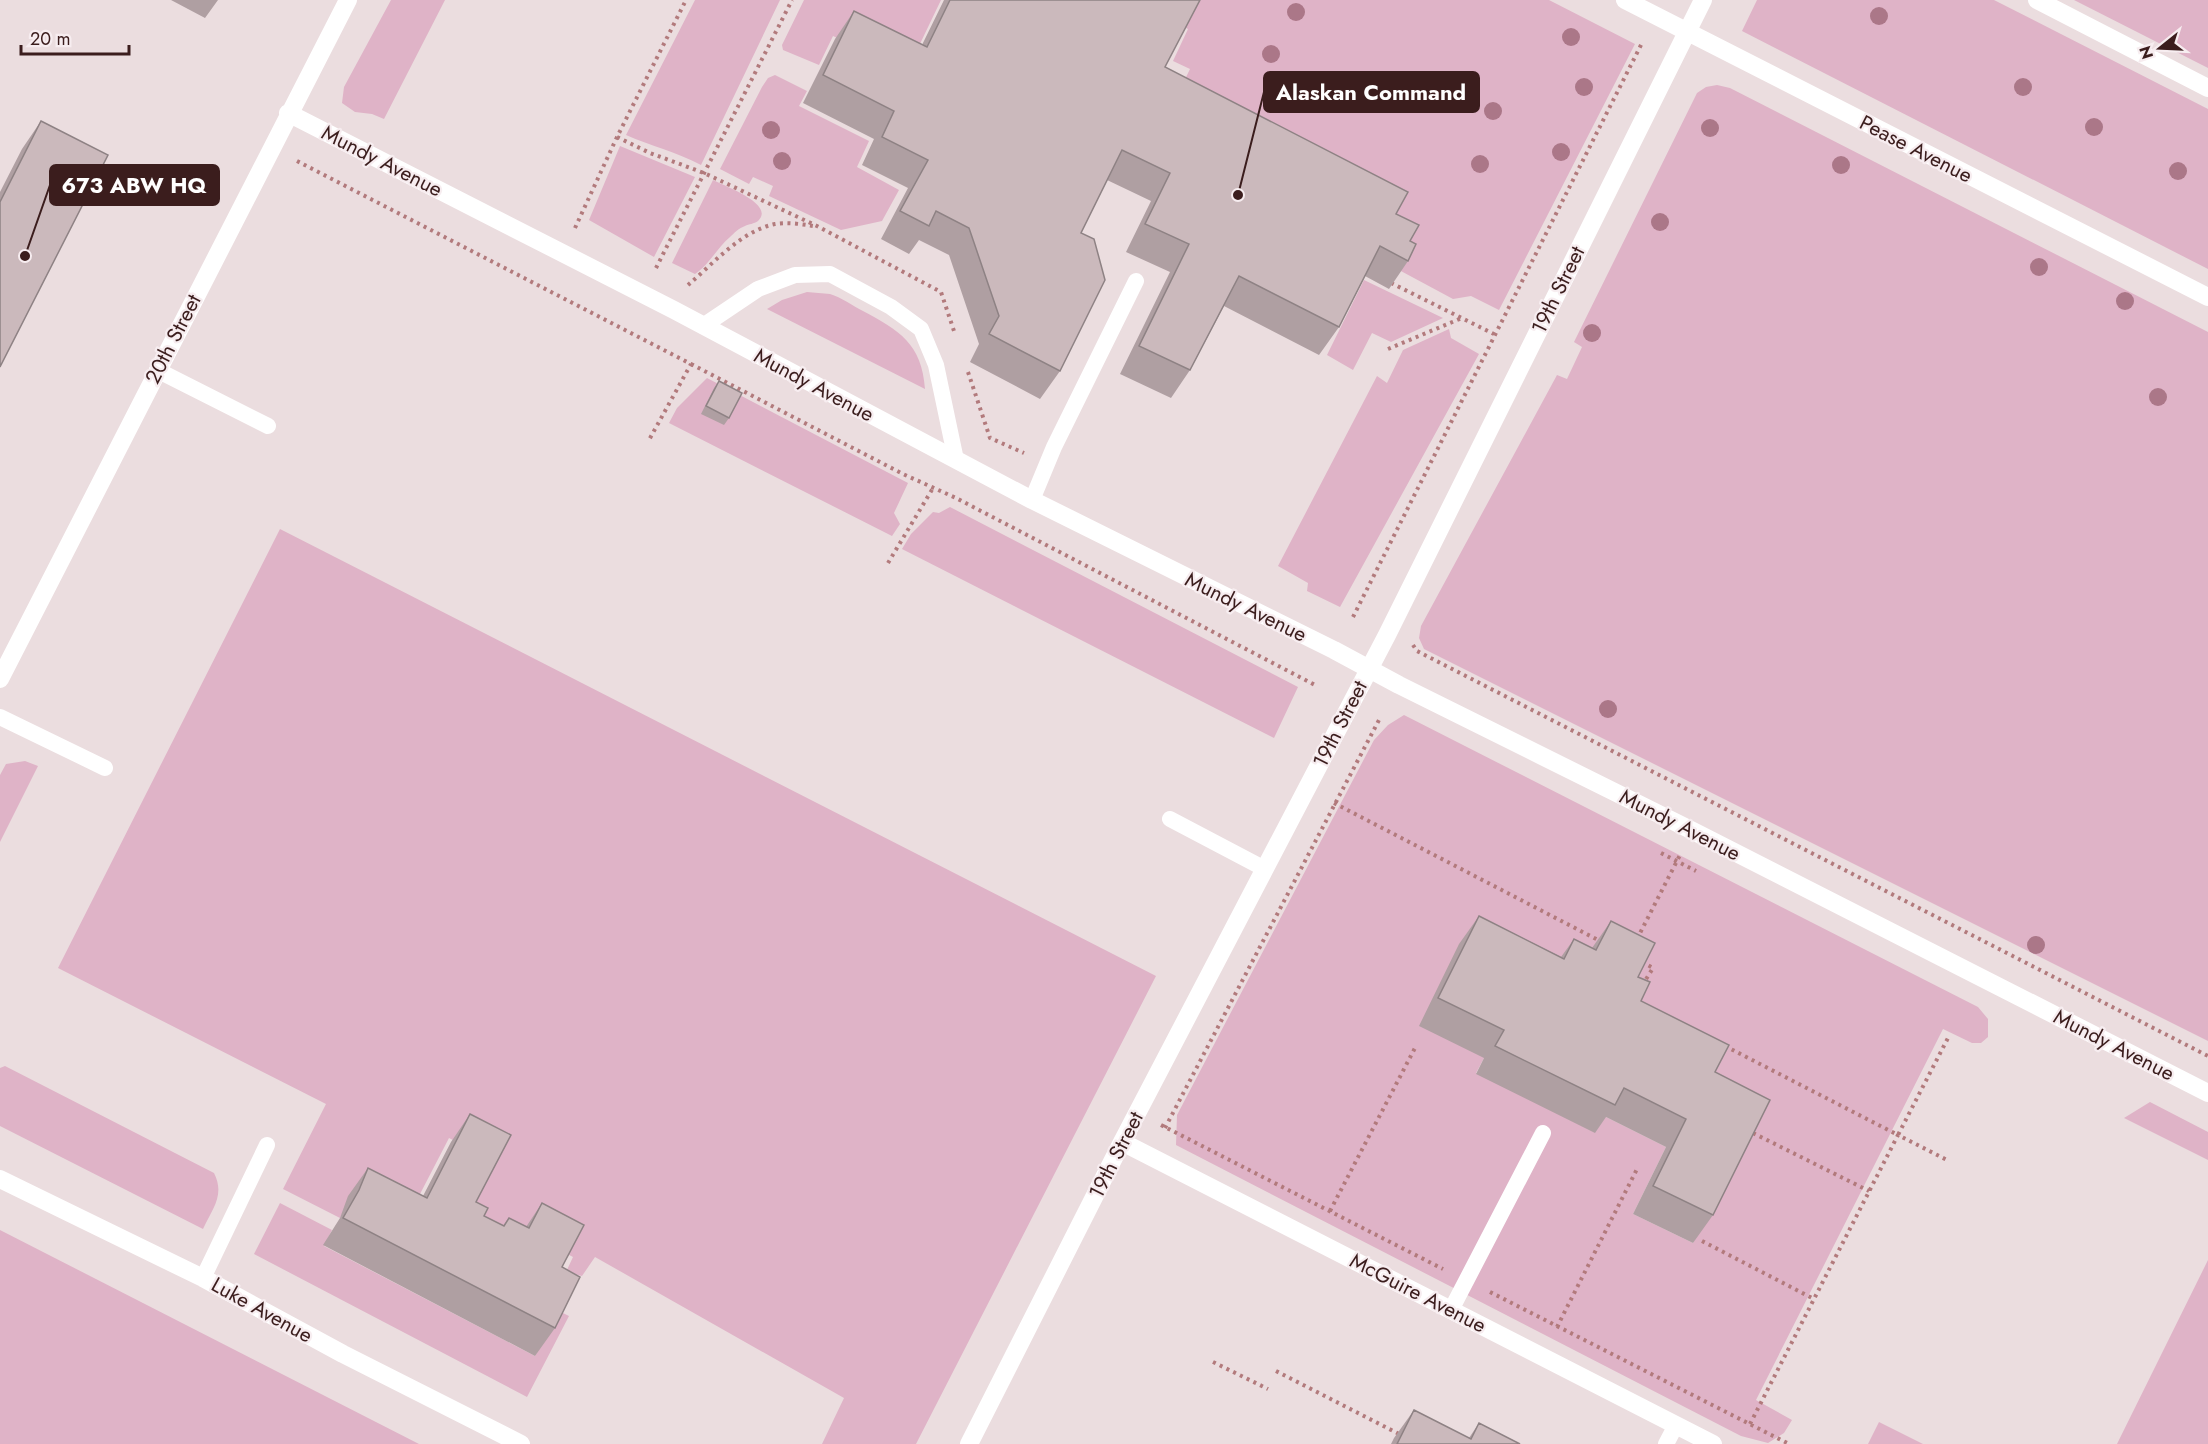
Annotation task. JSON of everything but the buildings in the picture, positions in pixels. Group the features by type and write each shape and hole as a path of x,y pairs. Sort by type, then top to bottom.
{"street":[{"name":"20th Street","path":"0,679 288,113 348,0"},
{"name":"Pease Avenue","path":"1624,0 2208,297"},
{"name":"19th Street","path":"969,1444 1122,1142 1369,670 1703,0"},
{"path":"2037,0 2208,88"},
{"name":"Mundy Avenue","path":"288,113 703,326 1032,500 1693,831 2208,1093"},
{"name":"McGuire Avenue","path":"1122,1142 1713,1444"},
{"name":"Luke Avenue","path":"0,1179 203,1278 343,1354 521,1444"}],"lane":[{"path":"703,326 758,290 795,275 830,274 891,307 921,329 936,365 956,460"},
{"path":"1032,500 1054,447 1136,281"},
{"path":"157,370 268,426"},
{"path":"0,717 105,768"},
{"path":"1170,819 1265,869"},
{"path":"1450,1310 1543,1133"},
{"path":"203,1278 267,1145"},
{"path":"1666,1444 1676,1425"}],"path":[{"path":"575,228 617,136 686,0"},
{"path":"656,268 792,0"},
{"path":"1353,617 1655,16"},
{"path":"271,148 956,498 1315,685"},
{"path":"688,286 733,245 751,233 775,224 793,223 816,226"},
{"path":"1391,283 1494,334"},
{"path":"1388,349 1463,318"},
{"path":"649,440 691,364"},
{"path":"888,563 933,488"},
{"path":"1417,651 2208,1056"},
{"path":"1165,1128 1379,720"},
{"path":"1335,803 1607,945"},
{"path":"1634,945 1693,831"},
{"path":"1661,853 1696,871"},
{"path":"1636,960 1653,968 1641,989"},
{"path":"1750,1424 1948,1036"},
{"path":"1718,1042 1948,1161"},
{"path":"1330,1211 1416,1046"},
{"path":"1754,1133 1869,1191"},
{"path":"1557,1327 1637,1169"},
{"path":"1702,1241 1814,1299"},
{"path":"1213,1362 1268,1389"},
{"path":"1276,1371 1408,1439"}],"shaded area":[{"path":"391,0 445,0 384,119 372,114 355,112 342,103 344,87"},
{"path":"695,0 780,0 701,165 626,135"},
{"path":"804,0 941,0 907,71 833,36 819,65 783,50 782,45"},
{"path":"1133,0 1549,0 1635,44 1499,310 1471,296 1453,299 1399,270 1173,104 1190,69 1173,61 1188,29"},
{"path":"1757,0 1994,0 2208,109 2208,269 1742,31"},
{"path":"2074,0 2208,0 2208,68"},
{"path":"775,75 807,91 799,106 869,141 857,167 899,190 882,221 841,230 769,196 773,186 753,177 749,184 720,169 762,87 768,78"},
{"path":"1717,85 1730,88 2208,332 2208,1041 1424,649 1419,638 1421,626 1557,375 1567,379 1582,347 1574,342 1697,93 1706,87"},
{"path":"620,146 695,177 654,257 589,220"},
{"path":"713,180 755,202 762,215 755,223 735,232 695,274 672,263"},
{"path":"1364,280 1443,318 1391,342 1372,333 1353,370 1327,355"},
{"path":"807,292 838,297 898,332 914,350 919,360 925,389 767,309 782,300"},
{"path":"1449,329 1451,338 1479,354 1340,607 1307,591 1308,583 1278,566 1377,376 1387,383 1403,350"},
{"path":"707,378 908,483 894,513 900,524 892,536 669,423 677,408"},
{"path":"950,507 1298,687 1274,738 902,549 911,534 933,512 939,513"},
{"path":"280,529 1156,976 916,1444 822,1444 844,1398 595,1257 582,1276 566,1272 573,1257 519,1229 462,1230 496,1162 449,1138 405,1223 352,1196 340,1218 283,1189 326,1104 58,968"},
{"path":"1404,715 1978,1007 1988,1019 1988,1037 1981,1043 1972,1043 1943,1029 1756,1400 1792,1420 1784,1433 1768,1443 1741,1436 1176,1145 1177,1115 1374,740 1388,725","holes":["1484,1058 1750,1128 1693,1243 1633,1214 1666,1147 1604,1116 1476,1073"]},
{"path":"25,761 38,766 0,842 0,775 6,764"},
{"path":"5,1066 214,1173 218,1195 203,1229 0,1126 0,1068"},
{"path":"2150,1102 2208,1132 2208,1160 2124,1118"},
{"path":"280,1203 332,1230 324,1246 535,1356 559,1311 569,1316 527,1397 254,1254"},
{"path":"0,1230 419,1444 0,1444"},
{"path":"2208,1260 2208,1444 2117,1444"},
{"path":"1879,1422 1923,1444 1868,1444"}],"place":[{"name":"Alaskan Command","path":"1238,195"},
{"name":"673 ABW HQ","path":"25,256"}]}
